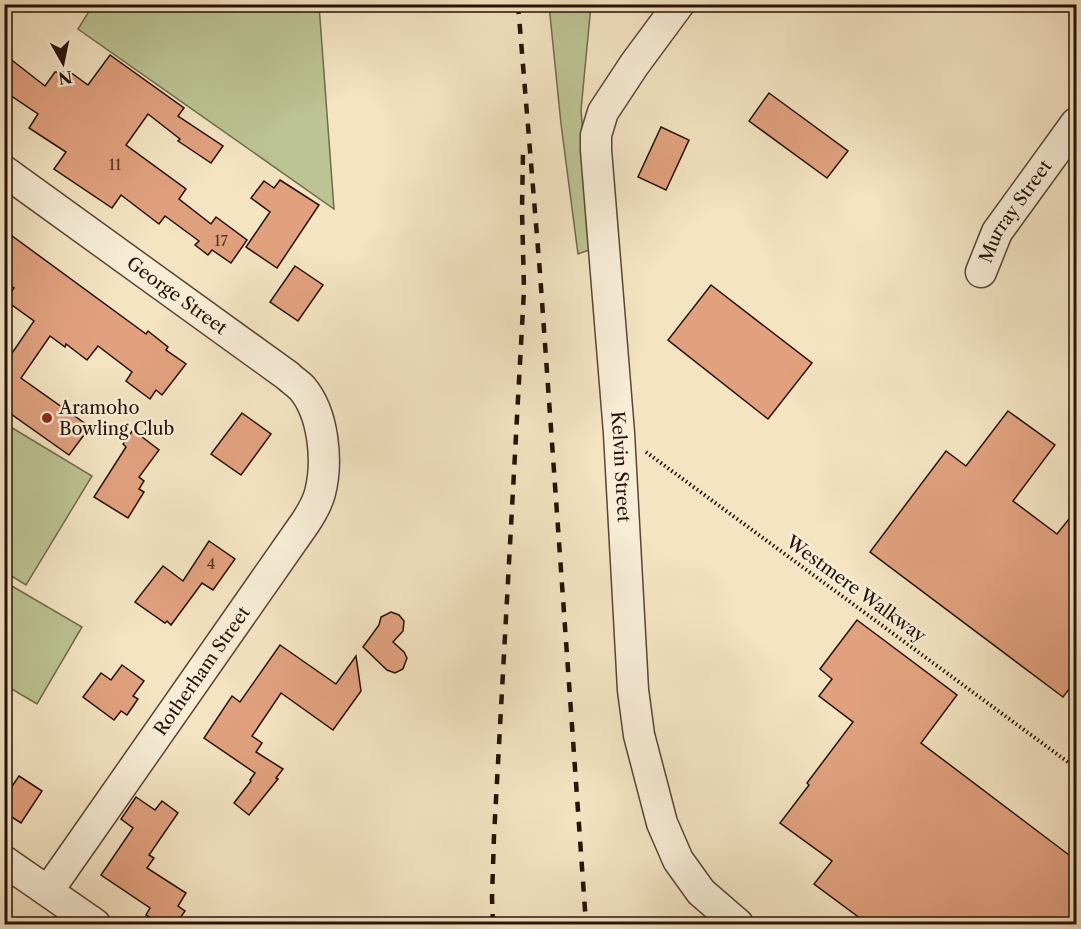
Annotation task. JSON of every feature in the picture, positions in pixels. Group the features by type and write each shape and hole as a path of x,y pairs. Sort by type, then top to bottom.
{"street":[{"name":"Kelvin Street","path":"679,4 609,100 596,135 619,433 633,690 639,735 662,823 678,860 701,892 738,924"},
{"name":"Murray Street","path":"981,272 997,232 1077,123"},
{"name":"George Street","path":"4,171 288,376 302,388 311,403 322,440"},
{"name":"Rotherham Street","path":"48,891 305,523 320,492 322,440"},
{"path":"4,861 95,924"}],"path":[{"name":"Westmere Walkway","path":"619,433 1077,768"}],"green space":[{"path":"93,5 319,5 334,209 78,29"},
{"path":"549,5 591,5 581,110 592,249 578,254 561,124"},
{"path":"4,423 92,476 26,585 5,572"},
{"path":"5,582 82,627 37,704 5,685"}],"building":[{"path":"4,54 45,86 55,72 70,72 88,85 110,55 184,108 178,116 223,146 211,163 178,141 180,139 148,114 126,145 186,189 179,199 211,224 216,217 247,240 231,263 212,250 208,255 195,245 199,241 165,216 159,224 121,195 112,208 54,169 66,152 29,128 38,114 4,91"},
{"path":"769,93 848,151 827,178 749,121"},
{"path":"661,127 689,140 666,190 638,177"},
{"path":"280,180 319,205 277,268 246,247 270,212 251,198 264,181 274,188"},
{"path":"4,230 146,334 148,331 168,347 166,350 186,364 162,395 156,390 150,399 126,381 132,372 98,346 87,360 66,344 65,347 50,336 21,378 90,427 69,455 4,409 4,365 34,321 5,300 14,288 4,282"},
{"path":"295,266 323,285 298,321 270,302"},
{"path":"711,285 812,363 768,419 668,340"},
{"path":"1008,411 1055,445 1013,501 1057,534 1077,509 1077,679 1063,697 870,552 946,451 966,466"},
{"path":"242,413 271,434 241,475 211,454"},
{"path":"133,430 159,450 139,477 144,481 139,489 144,492 128,518 94,497 126,447 123,444"},
{"path":"209,541 235,559 213,590 202,583 171,625 135,602 163,566 183,581"},
{"path":"391,612 399,615 404,621 403,631 393,642 407,658 403,669 395,673 387,670 363,647 379,625 381,617"},
{"path":"857,620 957,695 921,743 1077,861 1077,924 868,924 814,884 832,861 780,823 853,722 819,696 832,679 820,669"},
{"path":"280,645 336,684 356,656 361,691 333,730 281,693 252,736 262,743 256,752 283,769 276,778 278,779 249,815 234,803 255,773 204,738 232,696 240,702"},
{"path":"122,665 144,681 133,696 138,699 127,715 121,711 114,720 83,697 101,673 111,680"},
{"path":"19,776 42,791 21,823 4,812 4,798"},
{"path":"136,797 155,810 162,801 178,813 149,855 154,858 147,868 186,893 178,906 185,911 176,924 160,924 146,915 150,908 101,875 133,828 121,819"}],"railway":[{"path":"518,4 540,273 586,924"},
{"path":"493,924 494,836 524,290 523,152"}],"place":[{"name":"Aramoho Bowling Club","path":"47,418"}]}
